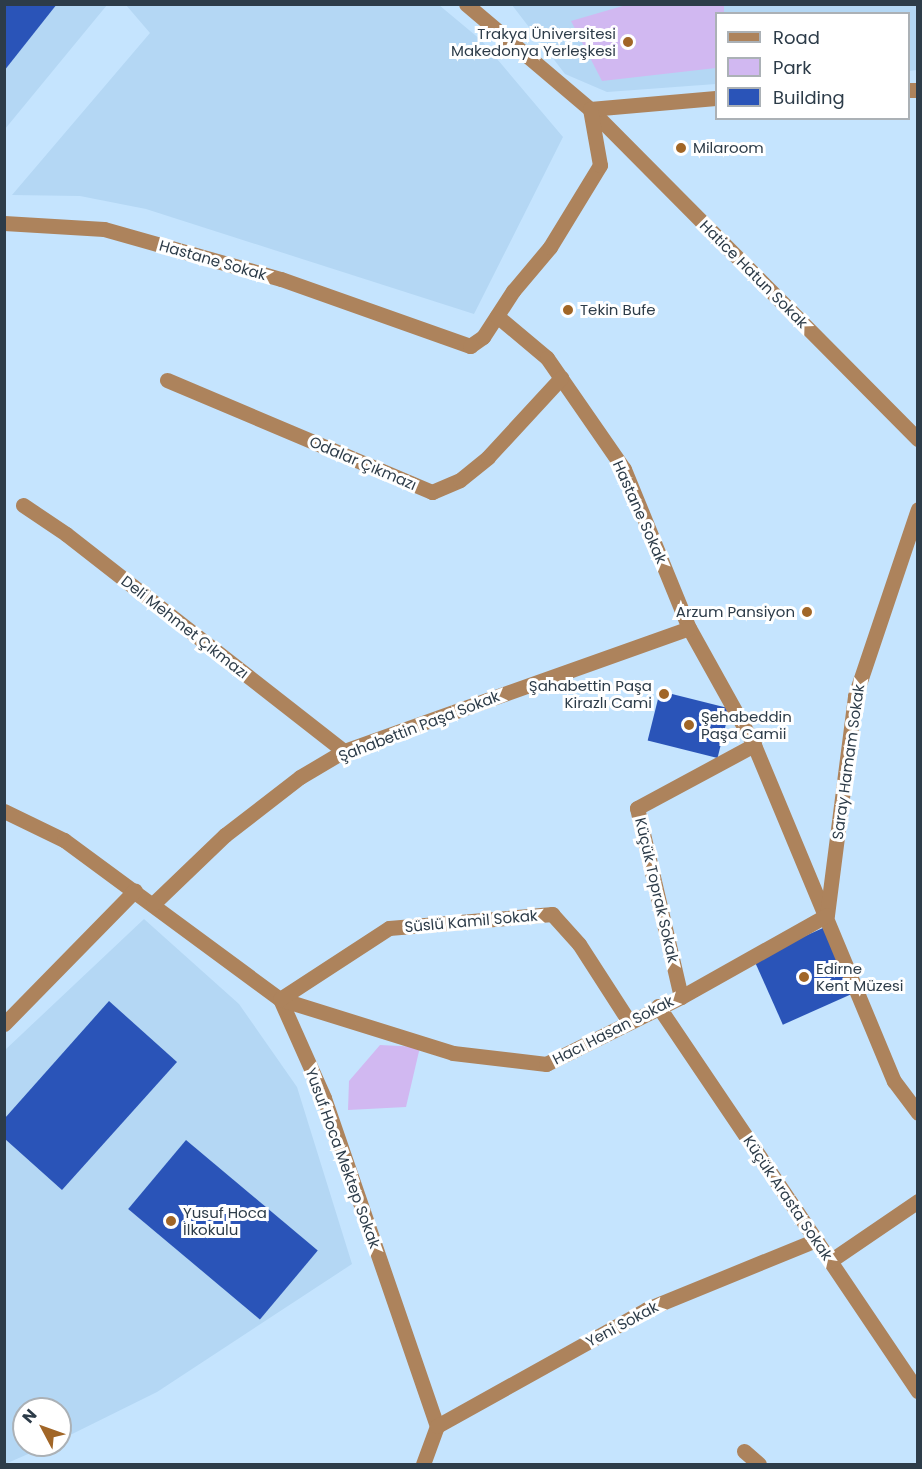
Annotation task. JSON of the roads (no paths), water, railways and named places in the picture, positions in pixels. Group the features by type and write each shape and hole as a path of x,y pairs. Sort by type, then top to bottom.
{"street":[{"name":"Hatice Hatun Sokak","path":"466,4 590,109 918,439"},
{"path":"497,316 550,247 600,165 590,109 715,98"},
{"name":"Hastane Sokak","path":"4,223 104,229 281,279 470,345 483,337 497,316 547,358 624,469 689,628 754,745 827,915 894,1081 918,1113"},
{"name":"Odalar Çıkmazı","path":"167,380 432,492 460,480 488,457 561,378"},
{"name":"Deli Mehmet Çıkmazı","path":"23,505 66,534 344,752"},
{"name":"Saray Hamam Sokak","path":"827,915 855,696 918,509"},
{"name":"Şahabettin Paşa Sokak","path":"153,904 225,835 300,777 344,752 689,628"},
{"name":"Küçük Toprak Sokak","path":"681,997 638,808 754,745"},
{"name":"Yusuf Hoca Mektep Sokak","path":"4,810 64,840 280,999 324,1098 437,1426"},
{"path":"4,1024 135,891"},
{"name":"Süslü Kamil Sokak","path":"280,999 389,928 552,914 579,944 628,1020"},
{"name":"Hacı Hasan Sokak","path":"280,999 453,1053 546,1064 628,1020 681,997 827,915"},
{"name":"Küçük Arasta Sokak","path":"658,1006 918,1390"},
{"path":"830,1261 918,1201"},
{"name":"Yeni Sokak","path":"437,1426 647,1309 816,1240"},
{"path":"423,1464 437,1426"},
{"path":"744,1451 759,1464"}],"place":[{"name":"Trakya Üniversitesi Makedonya Yerleşkesi","path":"628,42"},
{"name":"Milaroom","path":"681,148"},
{"name":"Tekin Bufe","path":"568,310"},
{"name":"Arzum Pansiyon","path":"807,612"},
{"name":"Şahabettin Paşa Kirazlı Cami","path":"664,694"},
{"name":"Şehabeddin Paşa Camii","path":"689,725"},
{"name":"Edirne Kent Müzesi","path":"804,977"},
{"name":"Yusuf Hoca İlkokulu","path":"171,1221"}]}
